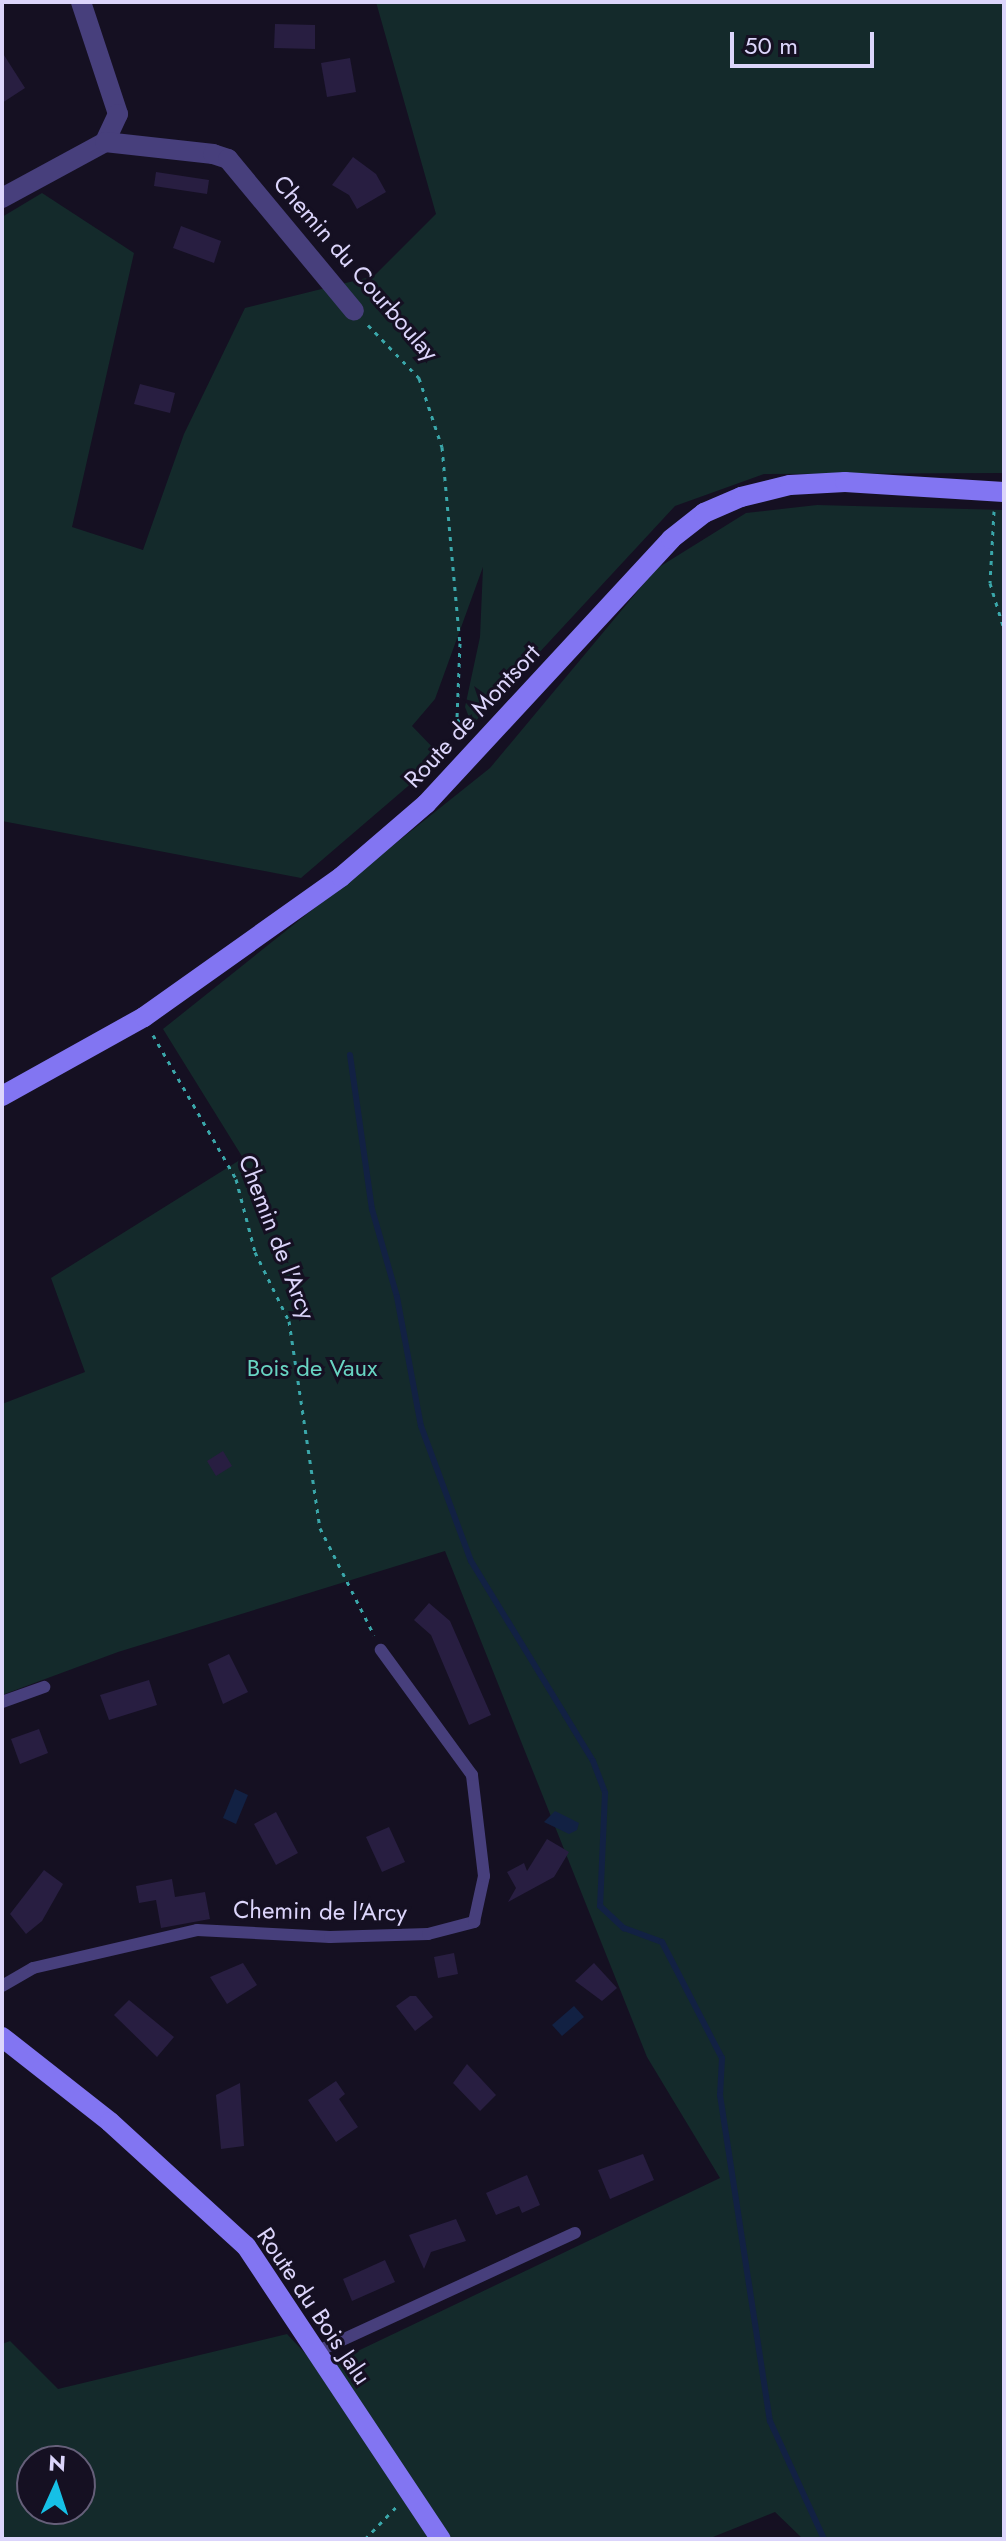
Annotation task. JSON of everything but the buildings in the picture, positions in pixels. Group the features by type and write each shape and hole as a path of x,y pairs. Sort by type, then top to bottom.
{"street":[{"path":"2,198 105,142 118,114 81,2"},
{"name":"Chemin du Courboulay","path":"105,142 228,159 354,311"},
{"name":"Route de Montsort","path":"2,1096 144,1017 341,877 426,804 671,539 704,513 741,497 790,485 845,482 999,492"},
{"name":"Route du Bois Jalu","path":"2,2037 110,2122 222,2222 269,2277 441,2539"}],"lane":[{"name":"Chemin de l'Arcy","path":"2,1986 33,1968 197,1930 358,1937 428,1934 474,1922 484,1876 472,1775 381,1650"},
{"path":"2,1702 44,1687"},
{"path":"316,2352 575,2233"}],"path":[{"name":"Chemin du Courboulay","path":"354,311 419,378 442,447 460,643 457,719 479,746"},
{"path":"999,492 990,583 1004,629"},
{"name":"Chemin de l'Arcy","path":"144,1017 236,1179 255,1252 289,1321 320,1528 381,1650"},
{"path":"365,2539 410,2493"}],"green space":[{"path":"376,2 1004,2 1004,473 764,474 675,506 472,725 465,707 480,637 483,567 435,699 412,726 442,757 301,878 2,821 2,217 42,193 134,253 72,527 143,550 184,434 245,308 374,276 436,214"},
{"name":"Bois de Vaux","path":"817,505 1004,510 1004,2539 803,2539 775,2512 708,2539 2,2539 2,2344 10,2341 58,2389 287,2334 320,2369 720,2178 647,2057 445,1551 118,1652 2,1695 2,1404 85,1372 51,1278 243,1158 163,1029 490,768 656,569 746,513"}],"water":[{"path":"235,1789 248,1795 236,1824 223,1818"},
{"path":"555,1811 579,1823 577,1830 569,1834 544,1822"},
{"path":"574,2006 584,2017 562,2036 552,2025"}],"waterway":[{"path":"350,1055 372,1209 397,1297 421,1426 471,1561 593,1761 605,1793 600,1906 624,1928 662,1942 722,2058 720,2095 770,2421 824,2539"}]}
